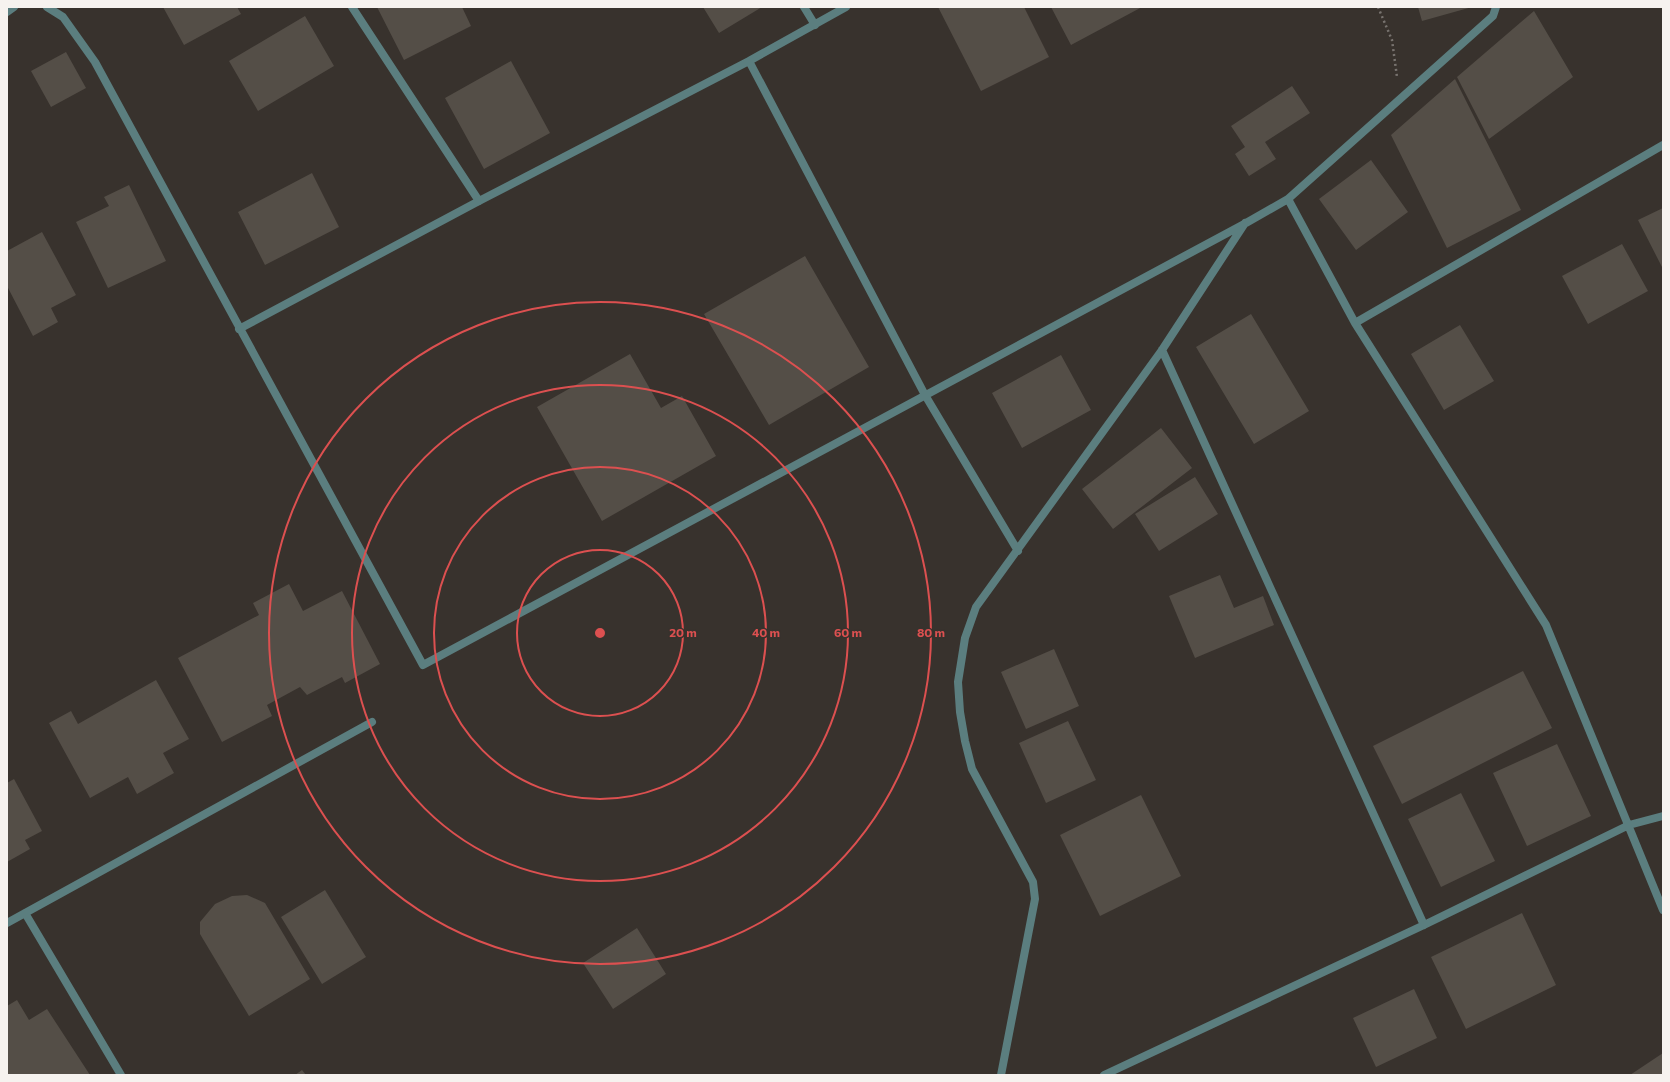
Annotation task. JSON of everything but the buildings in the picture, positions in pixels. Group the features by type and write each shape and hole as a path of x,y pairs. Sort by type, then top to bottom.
{"street":[{"path":"7,12 14,7"},
{"path":"47,7 63,18 95,62 423,665 1246,223 1288,199 1493,16 1496,7"},
{"path":"352,7 479,201"},
{"path":"804,7 815,25"},
{"path":"239,329 479,201 749,61 846,7"},
{"path":"749,61 924,395 1018,551"},
{"path":"1355,323 1663,145"},
{"path":"1288,199 1355,323 1546,625 1663,910"},
{"path":"1001,1075 1035,899 1033,882 972,769 960,712 958,682 965,638 976,607 1162,350 1246,223"},
{"path":"1162,350 1424,925"},
{"path":"7,923 372,722"},
{"path":"1104,1075 1424,925 1629,825 1663,816"},
{"path":"25,913 122,1075"}],"path":[{"path":"1378,7 1392,40 1400,99"}]}
